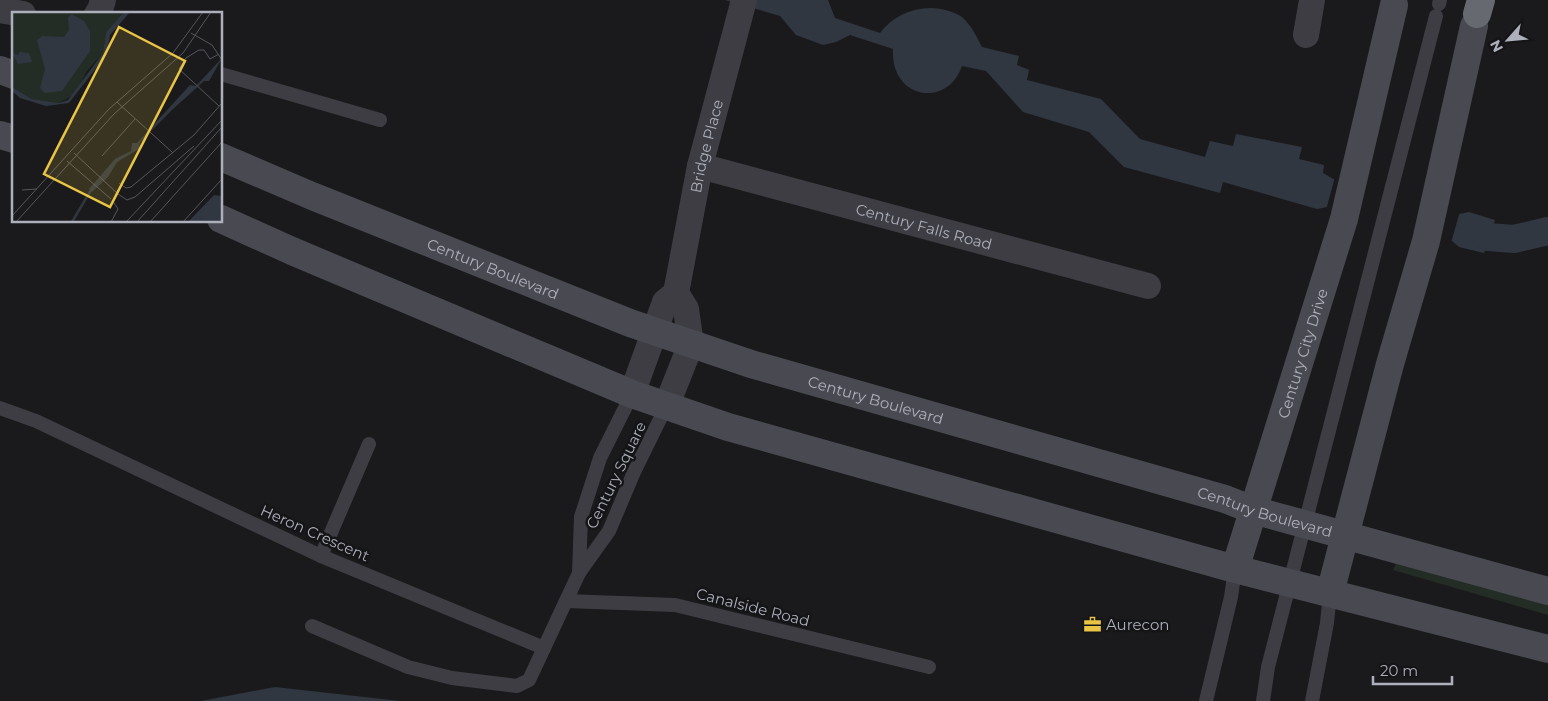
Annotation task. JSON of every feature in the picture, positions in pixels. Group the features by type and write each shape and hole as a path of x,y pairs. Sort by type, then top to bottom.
{"main road":[{"name":"Century City Drive","path":"1235,569 1344,219 1394,5"},
{"path":"1330,593 1390,364 1426,241 1478,13"},
{"path":"0,70 12,74"},
{"name":"Century Boulevard","path":"222,157 312,196 630,324 751,364 1225,500 1253,510 1548,591"},
{"path":"222,219 301,255 632,394 728,427 1235,569 1548,649"}],"street":[{"path":"98,12 103,0"},
{"path":"1306,35 1312,0"},
{"name":"Bridge Place","path":"632,394 656,332 665,302 676,293 700,166 740,12"},
{"name":"Century Falls Road","path":"700,166 1148,286"},
{"path":"666,406 691,344 686,309 676,293"}],"lane":[{"path":"1263,701 1268,667 1439,7"},
{"path":"222,74 380,120"},
{"name":"Century Square","path":"579,573 581,517 600,458 632,394"},
{"name":"Century Square","path":"579,573 609,531 634,472 666,406"},
{"name":"Heron Crescent","path":"0,408 36,421 322,556 544,648"},
{"path":"322,556 369,444"},
{"name":"Century City Drive","path":"1206,701 1231,597 1235,569"},
{"path":"312,626 418,669 452,678 517,686 529,680 579,573"},
{"path":"1312,701 1328,623 1330,593"},
{"name":"Canalside Road","path":"566,601 675,605 928,667"}],"shaded area":[{"path":"725,0 828,0 835,18 880,33 888,24 907,12 929,8 951,12 965,20 974,31 982,47 1019,56 1017,65 1029,70 1027,80 1101,99 1140,139 1205,157 1210,141 1233,146 1236,134 1302,147 1299,159 1324,165 1323,173 1335,180 1459,214 1469,212 1495,220 1484,253 1459,247 1452,241 1327,207 1317,209 1223,182 1220,193 1124,167 1089,132 1023,112 986,71 962,66 955,80 944,89 933,93 921,92 910,88 900,79 894,66 893,49 850,35 836,42 823,45 796,35 780,16"},
{"path":"1397,561 1548,602 1548,615 1393,570"},
{"path":"275,687 400,701 201,701"}],"pier":[{"path":"1335,177 1460,211 1451,243 1326,210"}],"waterway":[{"path":"1488,237 1514,239 1548,231"}],"place":[{"name":"Aurecon","path":"1092,624"}]}
